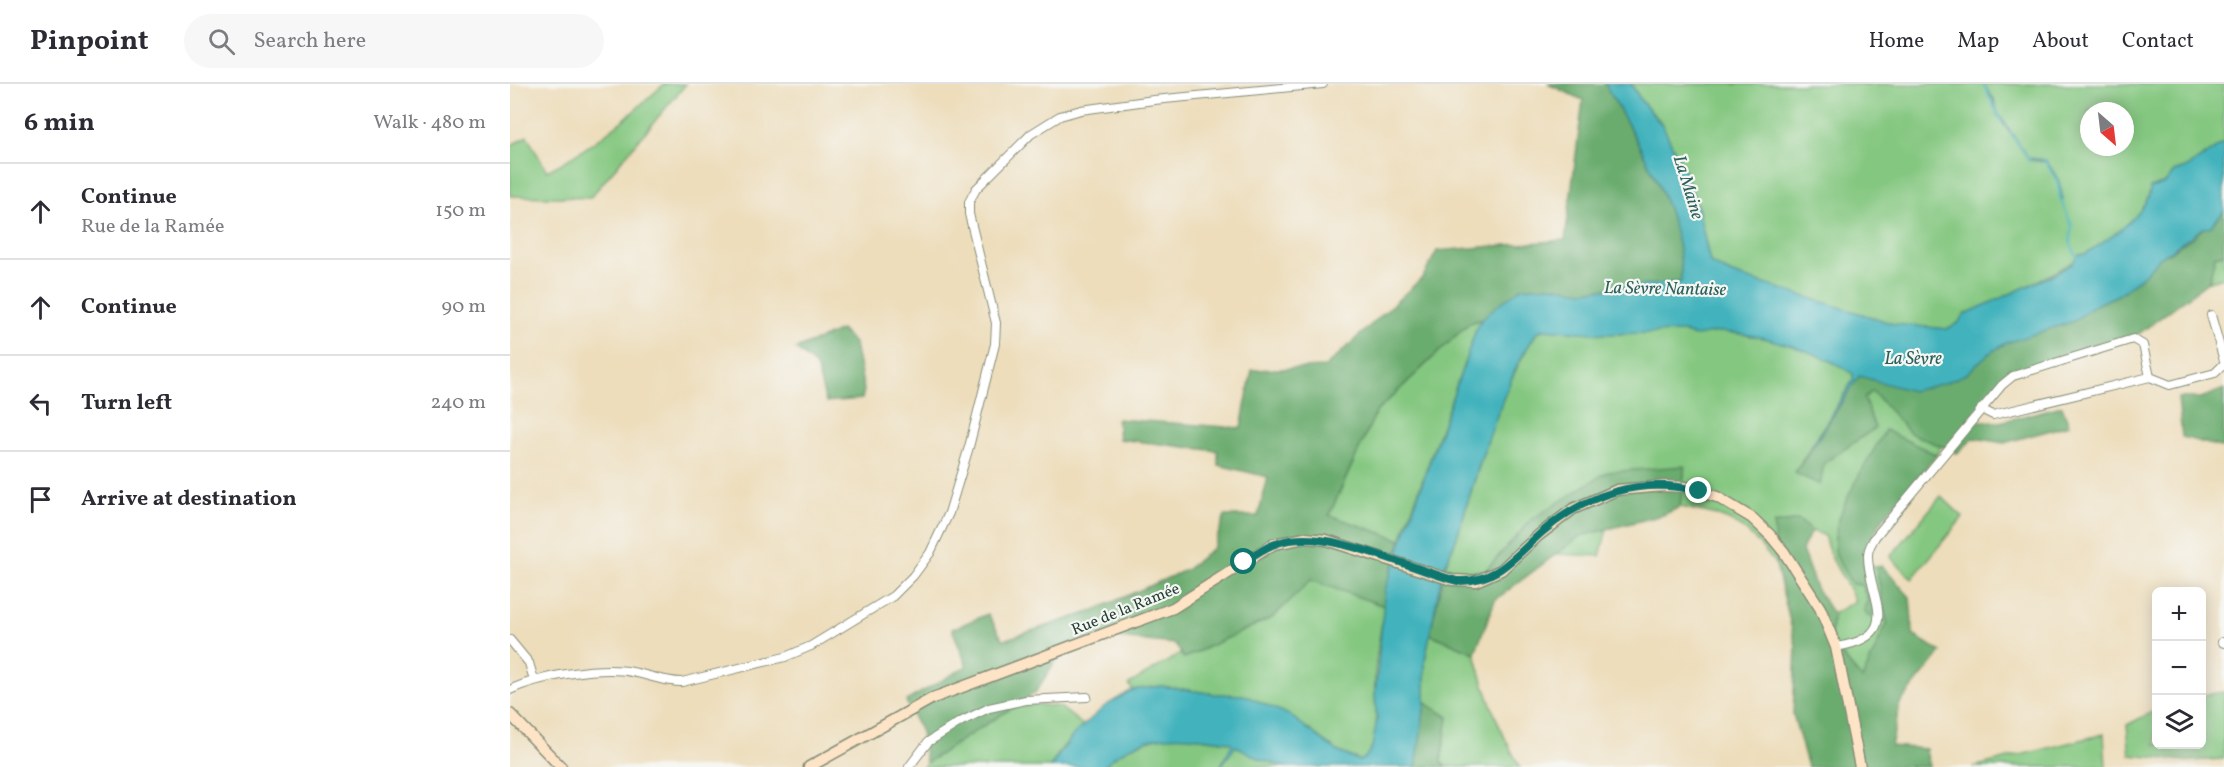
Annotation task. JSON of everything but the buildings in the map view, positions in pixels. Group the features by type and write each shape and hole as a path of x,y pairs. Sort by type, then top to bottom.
{"main road":[{"name":"Rue de la Ramée","path":"809,767 905,712 966,685 1173,608 1274,544 1294,539 1319,539 1452,580 1476,581 1495,574 1558,519 1602,495 1645,485 1684,487 1726,502 1752,518 1784,552 1820,608 1836,646"},
{"path":"1836,646 1860,767"},
{"path":"510,714 561,767"}],"street":[{"path":"510,690 534,680 602,670 631,672 666,682 682,682 785,657 811,646 893,596 913,576 930,553 949,513 969,447 995,344 996,323 979,260 969,202 975,189 1031,134 1060,116 1081,110 1154,100 1323,84"},
{"path":"1981,409 1993,415 2150,377 2170,385 2215,373 2224,362 2211,315"},
{"path":"1836,646 1865,638 1878,621 1878,602 1868,557 1875,537 2001,384 2013,376 2133,339 2143,345 2150,377"},
{"path":"510,640 529,663 534,680"},
{"path":"909,767 928,742 960,722 989,708 1026,699 1087,697"}],"green space":[{"path":"664,84 686,84 590,198 510,196 510,146 527,136 547,171 563,163 608,132"},
{"path":"1548,84 1605,84 1644,154 1667,206 1680,257 1681,282 1583,291 1550,286 1521,288 1483,319 1469,323 1376,412 1329,515 1401,540 1385,590 1384,606 1311,580 1273,617 1184,658 1175,644 1109,637 1058,657 1035,693 926,763 921,732 906,701 967,666 952,629 988,614 1003,640 1090,612 1186,570 1213,548 1225,516 1258,516 1268,477 1218,465 1218,451 1119,439 1117,419 1241,428 1252,370 1325,367 1423,277 1437,251 1565,240 1583,100"},
{"path":"1631,84 2224,84 2224,143 2186,168 2174,172 2165,183 2150,188 2143,207 2126,226 2101,245 2041,279 1965,314 1959,323 1947,329 1894,324 1732,274 1710,263 1698,208 1686,175 1659,120 1642,102"},
{"path":"2224,211 2224,254 2215,256 2209,281 2137,335 2009,374 1967,421 2000,422 2062,406 2069,425 2004,443 1974,438 1957,453 1910,433 1872,391 1864,398 1875,428 1824,463 1820,485 1795,473 1859,376 1966,374 2006,342 2074,321 2097,304 2118,295 2144,275 2157,260 2193,237"},
{"path":"2224,254 2224,277 2209,281 2215,255"},
{"path":"1483,319 1478,325 1401,540 1329,516 1376,412 1469,323"},
{"path":"1551,328 1605,334 1683,332 1698,335 1724,332 1740,334 1808,351 1839,365 1853,374 1853,380 1795,472 1819,484 1824,463 1875,428 1864,398 1873,390 1910,433 1941,446 1937,455 1885,431 1835,538 1836,556 1852,584 1861,585 1868,599 1870,591 1864,563 1876,567 1887,623 1863,680 1830,641 1833,614 1855,601 1830,554 1824,535 1811,531 1799,520 1774,524 1776,565 1755,539 1736,524 1712,514 1680,507 1685,467 1532,519 1485,571 1451,571 1445,567 1511,380 1537,332"},
{"path":"841,330 855,344 864,390 862,399 826,402 816,366 796,349"},
{"path":"2224,389 2224,448 2182,437 2178,398 2201,398"},
{"path":"1885,430 1937,455 1882,520 1867,549 1864,569 1871,595 1872,617 1868,616 1864,609 1868,599 1861,585 1852,584 1839,562 1835,540 1837,524 1843,508"},
{"path":"1685,466 1680,507 1663,515 1580,536 1495,600 1475,653 1430,634 1445,567 1451,571 1485,571 1532,519 1607,472"},
{"path":"1941,496 1963,517 1912,579 1890,557"},
{"path":"1799,520 1811,531 1802,550 1816,588 1833,614 1830,641 1862,679 1887,623 1876,567 1882,566 1910,597 1913,635 1941,652 1900,703 1891,746 1926,749 1929,767 1808,767 1793,714 1796,646 1776,565 1774,524"},
{"path":"1607,529 1600,556 1557,554 1580,536"},
{"path":"1311,580 1384,606 1375,673 1375,739 1362,761 1339,752 1289,715 1244,695 1215,694 1161,686 1132,690 1129,684 1180,654 1184,658 1273,617"},
{"path":"1430,634 1475,653 1493,712 1520,767 1446,767 1441,762 1448,717 1425,703 1425,660"},
{"path":"2224,692 2224,759 2188,761 2130,755 2127,725 2152,712 2152,749 2206,749 2206,694"},
{"path":"1425,703 1448,717 1441,762 1446,767 1416,767"},
{"path":"1035,704 1060,707 1083,725 1061,749 1050,767 923,767 1011,708"},
{"path":"2104,734 2106,767 1973,767"},
{"path":"1176,735 1230,742 1260,759 1286,767 1103,767 1119,754 1136,745"}],"water":[{"path":"1605,84 1631,84 1642,102 1663,126 1686,175 1698,208 1710,263 1732,274 1894,324 1947,329 1958,323 1965,314 2072,264 2079,254 2085,254 2104,242 2135,217 2148,198 2150,188 2165,183 2174,172 2186,168 2224,143 2224,211 2210,227 2203,228 2157,260 2144,275 2118,295 2097,304 2074,321 2006,343 1987,355 1966,374 1945,383 1912,391 1859,376 1812,448 1853,380 1853,374 1825,358 1773,340 1738,333 1717,332 1694,336 1683,332 1605,334 1543,329 1537,332 1519,361 1503,399 1456,539 1442,573 1425,660 1425,703 1416,767 1286,767 1260,759 1236,746 1220,767 1232,744 1230,742 1178,736 1147,740 1118,755 1103,767 1050,767 1074,734 1105,706 1132,690 1161,686 1215,694 1244,695 1289,715 1339,752 1359,761 1365,758 1372,747 1377,720 1375,695 1385,590 1478,324 1489,312 1521,288 1550,286 1583,291 1681,282 1680,257 1667,205 1644,154"},
{"path":"1983,84 1994,99 1998,113 2029,158 2046,160 2059,181 2063,199 2060,198 2057,180 2045,162 2029,160 1997,115 1993,100"}],"waterway":[{"path":"1983,84 2001,121"},
{"path":"2010,133 2029,159"},
{"path":"2044,160 2057,181 2060,198 2072,226 2070,242 2078,259"}],"route":[{"path":"1244,562 1274,544 1294,539 1313,538 1326,540 1457,581 1476,581 1488,578 1501,570 1558,519 1602,495 1645,485 1684,487 1699,491"}],"water label":[{"name":"La Maine","path":"1689,187"},
{"name":"La Sèvre Nantaise","path":"1665,288"},
{"name":"La Sèvre","path":"1913,358"}]}
